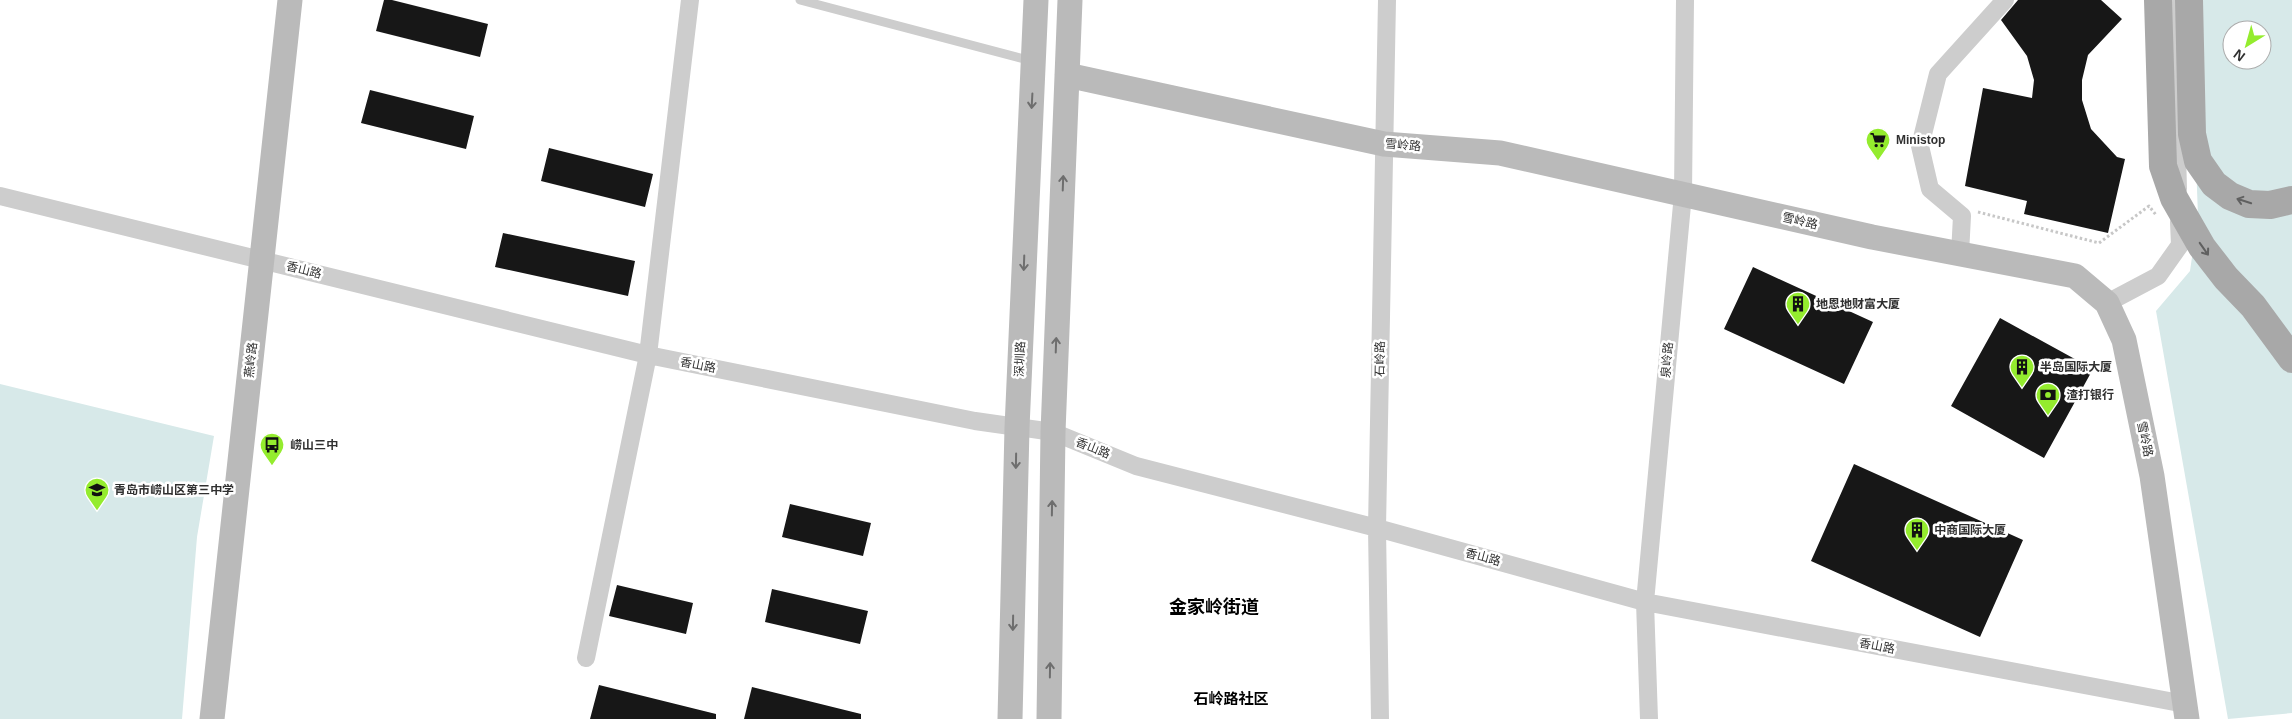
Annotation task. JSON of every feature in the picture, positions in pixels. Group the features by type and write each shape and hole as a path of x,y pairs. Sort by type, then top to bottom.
{"main road":[{"path":"2158,0 2163,166 2174,198 2202,247 2226,278 2253,306 2292,359"},
{"path":"2189,0 2192,134 2198,161 2214,184 2230,196 2249,204 2270,205 2292,200"}],"street":[{"name":"燕岭路","path":"212,719 290,0"},
{"path":"586,658 648,355 690,0"},
{"name":"深圳路","path":"1010,719 1017,428 1036,0"},
{"path":"1049,719 1053,432 1070,0"},
{"name":"石岭路","path":"1380,719 1377,528 1387,0"},
{"name":"泉岭路","path":"1649,719 1645,602 1683,194 1686,0"},
{"path":"1960,254 1962,216 1930,189 1920,146 1938,74 2005,0"},
{"path":"2172,0 2178,190"},
{"name":"雪岭路","path":"1067,75 1384,144 1500,153 1872,237 2075,276 2107,303 2124,340 2152,476 2186,712"},
{"name":"香山路","path":"0,196 648,355 975,421 1053,432 1136,466 1377,528 1645,602 2186,712"},
{"path":"2107,303 2158,276 2180,245 2179,222"}],"lane":[{"path":"800,0 1033,61"}],"path":[{"path":"1948,204 2099,243 2150,206 2180,245"}],"shaded area":[{"path":"2190,0 2292,0 2292,713 2228,719 2156,311 2190,271 2198,216"},
{"name":"青岛市崂山区第三中学","path":"0,384 214,436 197,537 182,719 0,719"}],"building":[{"path":"384,0 392,0 488,24 480,57 376,31"},
{"path":"2018,0 2101,0 2122,19 2088,55 2082,80 2082,100 2091,129 2117,157 2125,159 2108,233 2024,214 2027,201 1965,186 1983,88 2032,98 2034,80 2027,56 2001,20"},
{"path":"370,90 474,116 466,149 361,123"},
{"path":"549,148 653,174 645,207 541,181"},
{"path":"503,233 635,261 628,296 495,267"},
{"name":"地恩地财富大厦","path":"1753,267 1873,322 1844,384 1724,329"},
{"name":"半岛国际大厦","path":"2000,318 2093,369 2044,458 1951,406"},
{"name":"中商国际大厦","path":"1854,464 2023,540 1980,637 1811,561"},
{"path":"790,504 871,523 863,556 782,537"},
{"path":"617,585 693,603 686,634 609,616"},
{"path":"772,589 868,611 860,644 765,622"},
{"path":"599,685 716,714 716,719 590,719"},
{"path":"752,687 861,714 861,719 744,719"}],"place":[{"name":"Ministop","path":"1878,161"},
{"name":"地恩地财富大厦","path":"1798,325"},
{"name":"半岛国际大厦","path":"2022,388"},
{"name":"渣打银行","path":"2048,416"},
{"name":"崂山三中","path":"272,466"},
{"name":"青岛市崂山区第三中学","path":"97,511"},
{"name":"中商国际大厦","path":"1917,551"}],"district":[{"name":"金家岭街道","path":"1214,607"},
{"name":"石岭路社区","path":"1231,699"}]}
